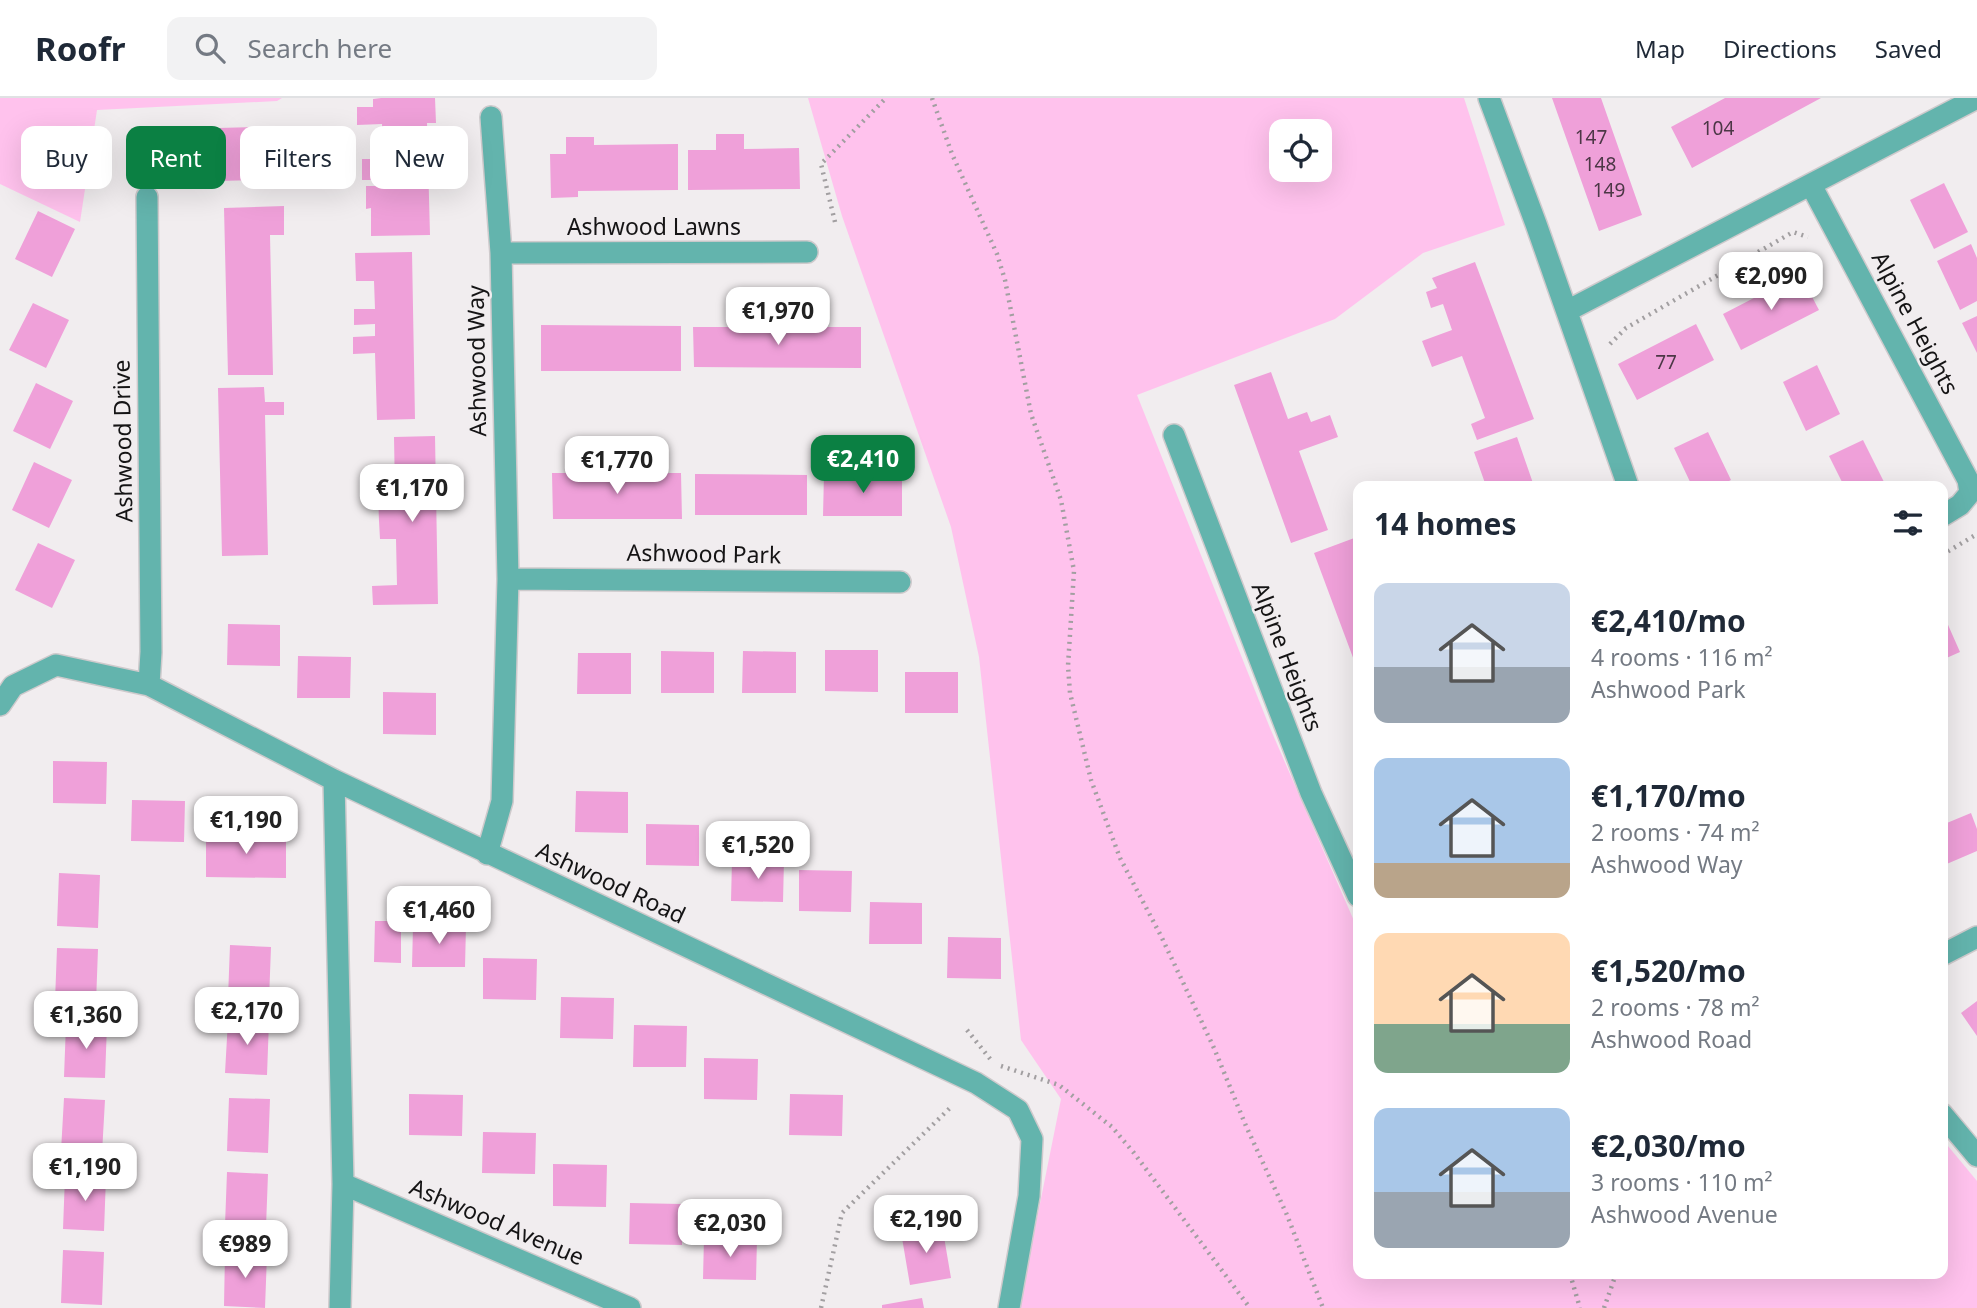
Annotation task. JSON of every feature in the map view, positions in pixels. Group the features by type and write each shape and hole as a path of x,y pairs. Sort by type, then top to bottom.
{"street":[{"path":"1489,98 1626,481"},
{"path":"1567,312 1977,98"},
{"name":"Ashwood Way","path":"487,854 502,801 508,579 502,253 491,117"},
{"name":"Alpine Heights","path":"1811,185 1968,480 1970,493 1960,505 1948,512"},
{"name":"Ashwood Drive","path":"146,197 151,652 149,685"},
{"name":"Ashwood Lawns","path":"502,253 807,252"},
{"name":"Alpine Heights","path":"1174,435 1311,793 1353,885"},
{"name":"Ashwood Park","path":"508,579 900,582"},
{"name":"Ashwood Road","path":"0,705 13,686 56,665 149,685 334,780 487,854 976,1083 1018,1110 1032,1139 1030,1185 1009,1308"},
{"path":"334,780 343,1184 340,1308"},
{"path":"1948,952 1977,937"},
{"path":"1948,1121 1977,1156"},
{"name":"Ashwood Avenue","path":"343,1184 630,1308"}],"path":[{"path":"835,222 821,164 886,98"},
{"path":"932,98 952,154 997,254 1005,280 1031,414 1060,500 1074,571 1068,666 1070,693 1091,780 1120,859 1161,936 1214,1048 1287,1215 1323,1308"},
{"path":"1610,344 1626,328 1793,232 1808,237 1814,249"},
{"path":"1948,551 1977,534"},
{"path":"967,1030 994,1064 1059,1085 1112,1127 1135,1153 1250,1308"},
{"path":"821,1308 842,1213 951,1107"},
{"path":"1571,1279 1580,1308"},
{"path":"1604,1308 1614,1279"}],"shaded area":[{"path":"0,98 282,98 277,101 97,110 95,126 21,126 21,189 85,189 80,222 0,184"},
{"path":"808,98 1464,98 1505,225 1423,253 1335,319 1137,395 1270,728 1353,919 1353,1279 1948,1279 1948,1146 1977,1181 1977,1308 1019,1308 1061,1099 1021,1040 979,657 951,527 842,216"}],"building":[{"path":"435,98 436,123 427,123 427,126 357,125 357,107 373,107 373,99"},
{"path":"1552,98 1601,98 1642,215 1599,231"},
{"path":"1725,98 1821,98 1692,168 1671,127"},
{"path":"240,127 240,180 226,181 226,128"},
{"path":"716,134 744,134 744,149 799,148 800,189 688,190 688,150 716,150"},
{"path":"566,137 594,137 594,145 678,144 678,190 578,191 578,197 551,198 550,154 566,154"},
{"path":"362,159 370,159 370,180 362,180"},
{"path":"1944,183 1968,232 1934,249 1910,200"},
{"path":"366,186 370,186 370,189 429,189 430,235 371,236 371,208 366,209"},
{"path":"284,206 284,235 270,235 273,375 228,375 224,208"},
{"path":"38,211 75,229 52,277 15,259"},
{"path":"1971,244 1977,258 1977,301 1960,310 1937,261"},
{"path":"412,252 415,419 377,420 375,353 353,354 353,337 375,336 375,324 354,325 354,309 375,309 374,281 356,281 355,253"},
{"path":"1475,262 1534,419 1477,440 1471,424 1485,418 1462,356 1432,367 1422,341 1452,330 1443,304 1431,308 1426,292 1437,288 1432,278"},
{"path":"1800,274 1819,310 1741,350 1723,314"},
{"path":"33,303 69,320 46,368 9,350"},
{"path":"1977,316 1977,353 1962,323"},
{"path":"1696,324 1714,360 1637,400 1618,364"},
{"path":"541,325 681,326 681,371 541,371"},
{"path":"693,327 861,327 861,368 694,367"},
{"path":"1817,365 1840,414 1806,431 1783,382"},
{"path":"1271,372 1288,419 1307,412 1311,422 1330,415 1338,437 1299,451 1328,530 1291,543 1234,385"},
{"path":"36,383 73,401 50,449 13,431"},
{"path":"264,387 265,402 284,402 284,415 265,415 268,555 222,556 218,388"},
{"path":"1708,432 1731,480 1690,481 1674,448"},
{"path":"435,436 438,604 373,605 372,586 397,585 396,539 380,539 378,493 395,493 394,437"},
{"path":"1517,437 1532,481 1484,481 1474,452"},
{"path":"1863,440 1884,481 1842,481 1829,456"},
{"path":"34,462 72,480 49,528 12,510"},
{"path":"552,473 681,473 682,519 553,519"},
{"path":"695,474 807,475 807,515 695,515"},
{"path":"824,474 902,474 902,516 823,516"},
{"path":"1353,538 1353,658 1314,553"},
{"path":"38,543 75,560 52,608 15,590"},
{"path":"228,624 280,625 280,666 227,665"},
{"path":"1948,625 1960,652 1948,657"},
{"path":"825,650 878,650 878,692 825,691"},
{"path":"661,651 714,652 714,693 661,693"},
{"path":"743,651 796,652 796,693 742,693"},
{"path":"578,653 631,653 631,694 577,694"},
{"path":"298,656 351,657 350,698 297,698"},
{"path":"905,672 958,672 958,713 905,713"},
{"path":"383,692 436,693 436,735 383,734"},
{"path":"53,761 107,762 106,804 53,803"},
{"path":"576,791 628,792 628,833 575,832"},
{"path":"132,800 185,801 184,842 131,841"},
{"path":"1971,813 1977,829 1977,851 1948,863 1948,823"},
{"path":"646,824 699,825 699,866 646,865"},
{"path":"206,835 286,835 286,878 206,877"},
{"path":"732,860 784,860 783,902 731,901"},
{"path":"799,870 852,871 851,912 799,911"},
{"path":"59,873 100,875 98,928 57,926"},
{"path":"870,902 922,903 922,944 869,944"},
{"path":"375,921 401,921 401,963 374,962"},
{"path":"413,926 466,926 465,967 412,967"},
{"path":"948,937 1001,938 1001,979 947,978"},
{"path":"230,945 271,947 269,1000 228,998"},
{"path":"57,948 98,949 96,1003 55,1001"},
{"path":"483,958 537,959 536,1000 483,999"},
{"path":"561,997 614,998 613,1039 560,1038"},
{"path":"1977,1001 1977,1036 1961,1013"},
{"path":"228,1020 269,1021 267,1075 225,1073"},
{"path":"66,1024 107,1025 105,1078 64,1077"},
{"path":"634,1025 687,1026 686,1067 633,1067"},
{"path":"704,1058 758,1059 757,1100 704,1099"},
{"path":"409,1094 463,1095 462,1136 409,1135"},
{"path":"790,1094 843,1095 842,1136 789,1135"},
{"path":"64,1098 105,1100 102,1153 61,1151"},
{"path":"229,1098 270,1099 268,1153 227,1151"},
{"path":"483,1132 536,1133 535,1174 482,1173"},
{"path":"553,1164 607,1165 606,1207 553,1206"},
{"path":"227,1172 268,1174 266,1227 225,1225"},
{"path":"65,1176 106,1177 104,1231 63,1229"},
{"path":"630,1203 682,1204 682,1245 629,1244"},
{"path":"942,1225 951,1278 910,1285 901,1232"},
{"path":"704,1238 757,1239 756,1280 703,1279"},
{"path":"63,1250 104,1252 102,1305 61,1303"},
{"path":"225,1253 267,1255 265,1308 224,1306"},
{"path":"922,1298 924,1308 882,1308 882,1305"}]}
